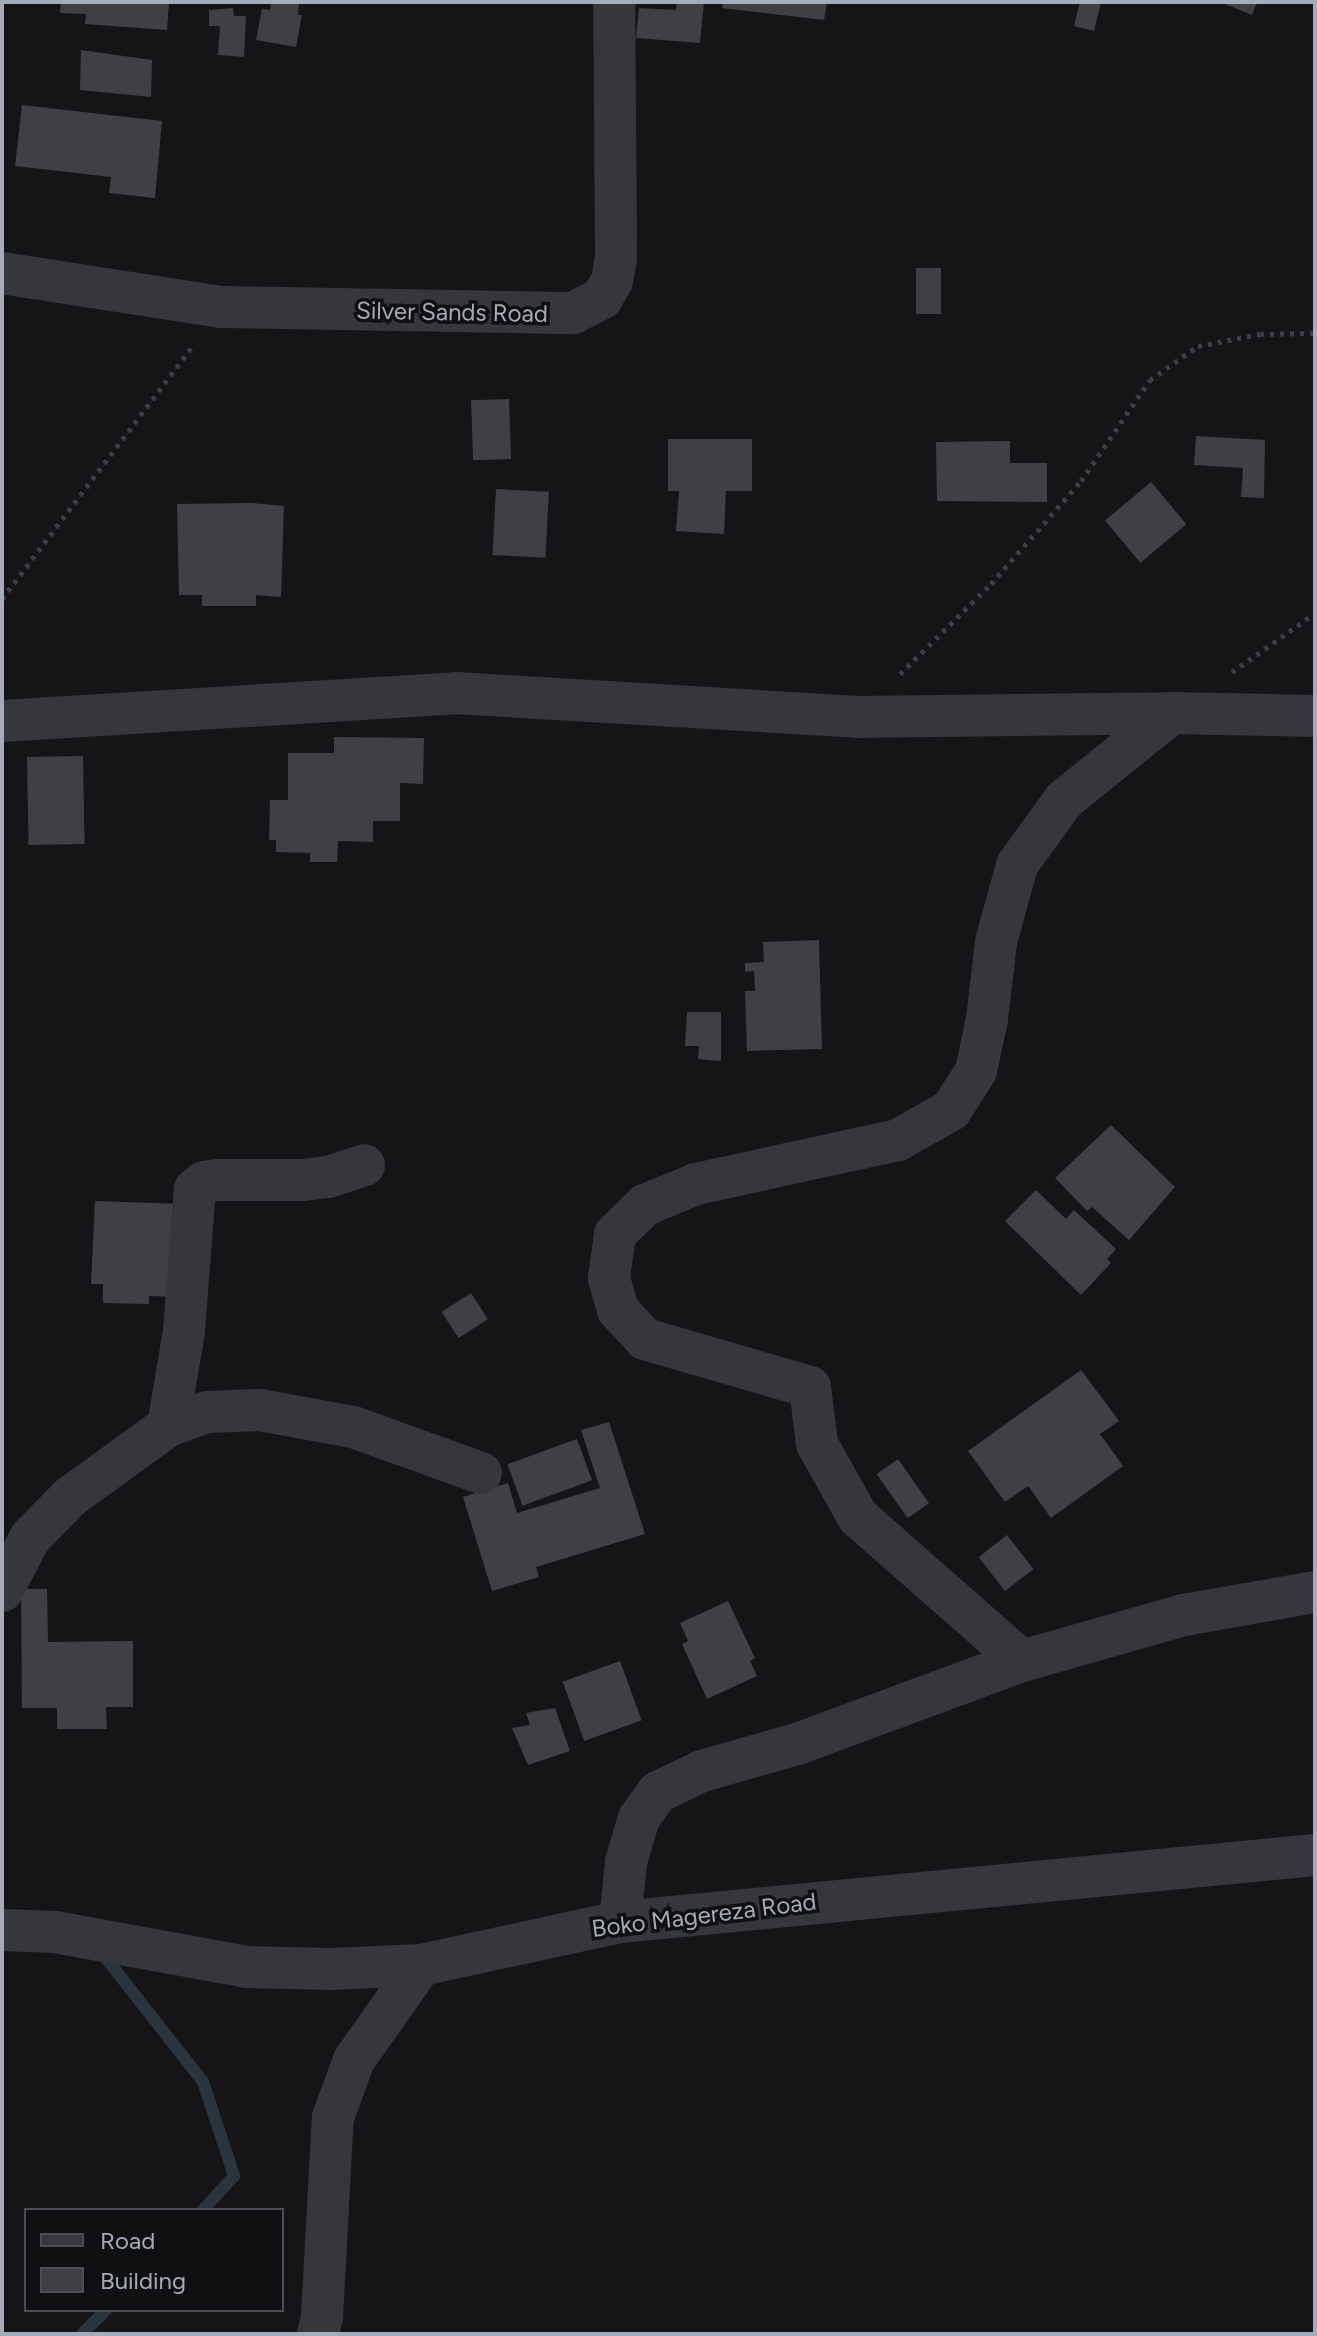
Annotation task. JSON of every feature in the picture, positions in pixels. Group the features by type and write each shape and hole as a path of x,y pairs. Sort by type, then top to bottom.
{"street":[{"name":"Silver Sands Road","path":"2,273 221,307 534,315 573,313 602,298 612,281 616,259 614,2"},
{"path":"2,721 456,693 857,717 1172,713 1315,716"},
{"path":"1022,1661 858,1517 817,1444 810,1387 645,1339 618,1310 609,1278 615,1234 645,1205 696,1184 898,1140 951,1110 976,1071 987,1019 996,942 1017,865 1064,800 1172,713"},
{"path":"168,1426 184,1331 195,1189 204,1182 217,1180 328,1177 364,1165"},
{"path":"2,1591 30,1538 70,1497 168,1426 207,1412 260,1410 353,1427 481,1473"},
{"path":"620,1922 626,1862 639,1818 658,1792 702,1771 800,1743 1022,1661 1184,1615 1315,1592"},
{"name":"Boko Magereza Road","path":"2,1930 55,1932 247,1967 330,1969 421,1965 620,1922 1315,1855"},
{"path":"318,2334 322,2317 333,2117 354,2060 421,1965"}],"path":[{"path":"2,599 221,307"},
{"path":"857,717 991,584 1071,492 1150,380 1198,346 1260,334 1315,333"},
{"path":"1172,713 1315,613"}],"building":[{"path":"61,2 169,2 167,30 85,24 86,14 60,13"},
{"path":"271,2 299,4 298,15 302,15 296,47 256,40 262,9 270,10"},
{"path":"677,2 704,2 700,43 636,38 639,8 676,10"},
{"path":"723,2 827,2 824,20 722,8"},
{"path":"1080,2 1101,2 1094,31 1074,26"},
{"path":"1220,2 1257,2 1252,15"},
{"path":"233,8 234,16 246,16 244,57 218,55 220,26 209,26 209,10"},
{"path":"81,50 152,60 151,97 80,90"},
{"path":"22,105 162,121 155,198 109,193 111,177 15,166"},
{"path":"916,268 941,268 941,314 916,314"},
{"path":"509,399 511,459 473,460 471,400"},
{"path":"1196,436 1265,440 1264,498 1241,497 1243,468 1194,465"},
{"path":"668,439 752,439 752,491 726,491 724,534 676,531 679,491 668,491"},
{"path":"1010,441 1010,463 1047,463 1047,502 937,501 936,442"},
{"path":"1151,482 1186,524 1140,563 1105,521"},
{"path":"496,489 549,492 545,558 493,555"},
{"path":"252,503 284,506 281,597 256,595 256,606 202,606 202,595 179,595 177,504"},
{"path":"334,737 424,738 423,784 400,783 400,821 373,821 373,842 338,841 337,862 310,862 310,853 276,852 276,840 269,840 270,800 288,800 288,753 334,753"},
{"path":"83,756 85,844 29,845 27,757"},
{"path":"819,940 822,1049 747,1051 745,991 755,991 754,971 745,972 745,963 764,962 763,942"},
{"path":"687,1012 721,1012 721,1061 698,1059 699,1046 685,1046"},
{"path":"1111,1125 1175,1187 1129,1240 1092,1207 1087,1211 1055,1178"},
{"path":"1036,1190 1066,1219 1074,1210 1116,1249 1107,1259 1111,1263 1081,1295 1005,1221"},
{"path":"95,1201 183,1204 179,1297 149,1296 149,1304 103,1303 103,1284 91,1284"},
{"path":"471,1293 488,1319 459,1338 442,1312"},
{"path":"1081,1370 1119,1421 1100,1434 1123,1466 1051,1518 1028,1486 1005,1502 968,1451"},
{"path":"609,1422 645,1534 536,1567 539,1577 492,1591 463,1497 508,1483 517,1513 600,1488 581,1430"},
{"path":"577,1439 592,1480 523,1506 507,1464"},
{"path":"898,1459 929,1503 908,1518 877,1474"},
{"path":"1007,1535 1033,1569 1005,1591 979,1557"},
{"path":"21,1589 47,1589 48,1642 133,1641 133,1707 106,1707 107,1729 57,1729 57,1708 22,1708"},
{"path":"728,1601 755,1658 750,1661 757,1676 707,1699 682,1644 688,1641 680,1623"},
{"path":"620,1661 642,1720 584,1741 563,1682"},
{"path":"555,1708 570,1751 528,1765 512,1728 530,1725 526,1713"}],"waterway":[{"path":"102,1953 203,2082 234,2176 205,2208"},
{"path":"82,2334 104,2312"}]}
